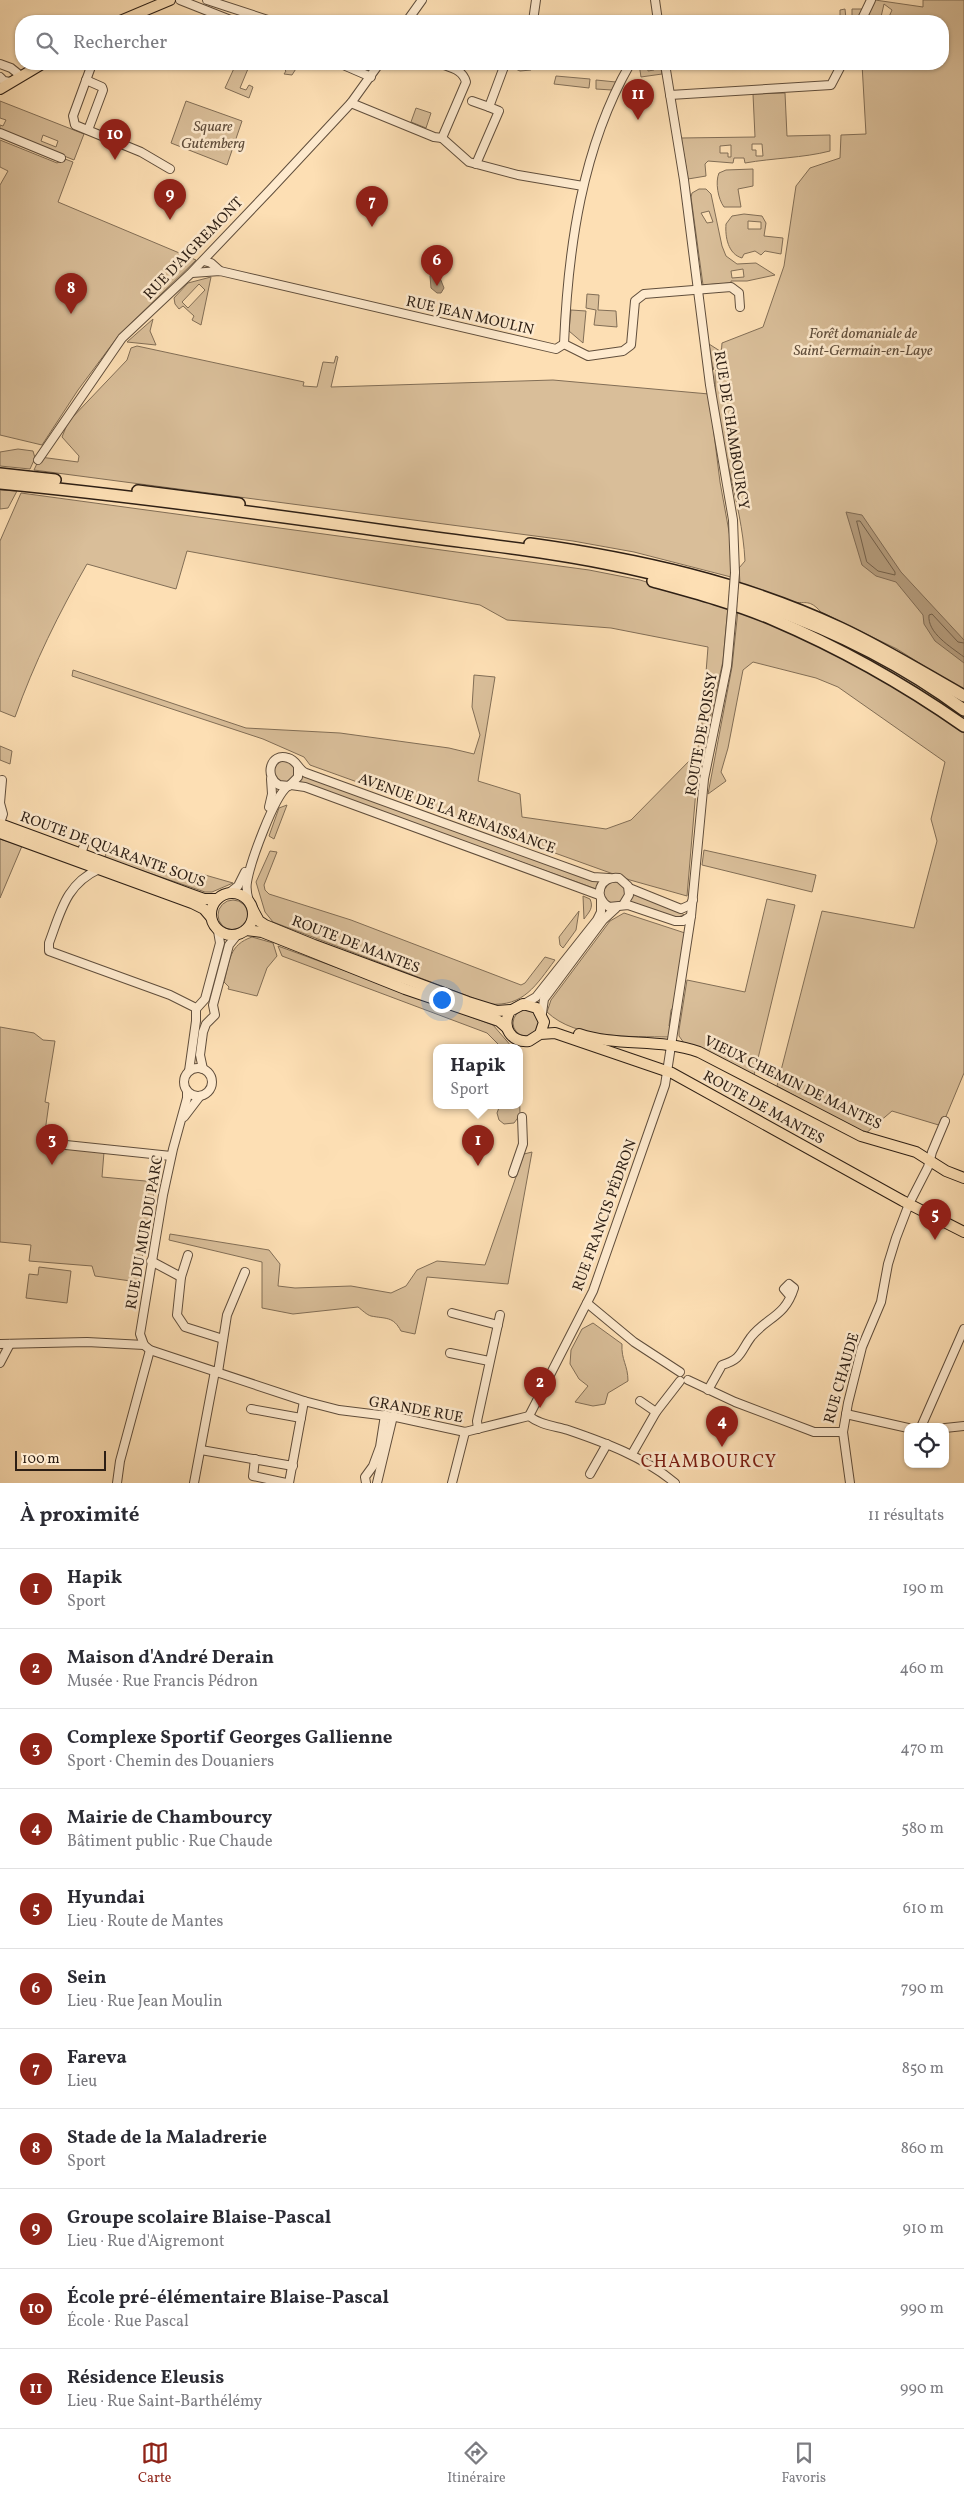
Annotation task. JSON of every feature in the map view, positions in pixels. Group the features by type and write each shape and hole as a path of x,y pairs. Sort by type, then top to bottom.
{"highway":[{"path":"0,474 333,516 628,559 699,576 789,607 840,628 964,697"},
{"path":"0,482 84,491 628,567 696,584 786,615 837,636 894,666 964,710"},
{"path":"567,557 582,564 700,594 771,619 890,677 964,726"}],"main road":[{"path":"134,15 170,0"},
{"path":"0,89 32,70"},
{"name":"ROUTE DE QUARANTE SOUS","path":"0,824 80,858"},
{"name":"ROUTE DE QUARANTE SOUS","path":"0,833 200,898 216,899"},
{"path":"80,858 98,869 204,909 218,931 227,935 242,933 253,920 251,906 240,894 229,893 216,899 210,916"},
{"name":"ROUTE DE MANTES","path":"251,906 259,920 266,925 314,945 468,1002 497,1011 512,1010"},
{"name":"ROUTE DE MANTES","path":"242,933 262,932 388,982 499,1021 507,1028"},
{"path":"524,1004 534,1006 543,1017 540,1034 531,1041 522,1042 513,1038 507,1028 507,1017 512,1010 524,1004"},
{"name":"VIEUX CHEMIN DE MANTES","path":"543,1017 587,1036 605,1040 671,1044 699,1052 861,1136 916,1152 964,1178"},
{"name":"ROUTE DE MANTES","path":"540,1034 558,1033 682,1079 909,1204 964,1232"}],"street":[{"path":"180,0 219,15"},
{"path":"207,0 253,15"},
{"path":"411,15 422,0"},
{"path":"534,15 536,0"},
{"path":"655,0 657,15"},
{"path":"864,15 871,0"},
{"path":"0,64 11,68 22,76"},
{"path":"90,70 73,122 141,152 170,169"},
{"path":"356,70 371,76"},
{"name":"RUE D'AIGREMONT","path":"38,460 122,338 206,261 212,250 351,103 375,70"},
{"path":"442,138 466,82 464,75 456,70"},
{"path":"489,107 503,70"},
{"path":"627,70 614,95 583,186 570,258 564,344 588,356 623,351 631,345 636,301 639,296 644,294 730,287 736,289 739,294 740,307"},
{"name":"RUE DE CHAMBOURCY","path":"666,70 684,180 710,385 733,520 735,573"},
{"path":"670,95 832,85 839,70"},
{"path":"0,76 4,81 11,82"},
{"path":"86,80 102,86 104,90 88,130"},
{"path":"472,101 499,110 476,164"},
{"path":"351,103 442,138 469,162 518,175 583,186"},
{"path":"0,133 61,158"},
{"path":"206,261 207,270"},
{"path":"206,261 220,271"},
{"name":"RUE JEAN MOULIN","path":"190,274 207,270 220,271 556,349 564,344"},
{"name":"ROUTE DE POISSY","path":"666,1072 691,916 704,779 727,666 735,573"},
{"path":"229,893 236,889 242,880 256,844 272,794 270,766 279,758 291,759 298,768 298,778 278,796 255,856 247,882 251,906"},
{"name":"AVENUE DE LA RENAISSANCE","path":"298,768 306,773 592,877 609,878"},
{"path":"271,779 279,785 290,785"},
{"path":"0,824 3,814 0,803 2,780"},
{"name":"AVENUE DE LA RENAISSANCE","path":"290,785 305,787 600,898"},
{"path":"83,876 80,858 86,839"},
{"path":"98,869 83,876 67,894 49,943 49,950 170,995 196,1008"},
{"path":"524,1004 534,999 591,927 601,912 602,884 609,878 621,879 629,888 681,909 690,905 693,900"},
{"path":"543,1017 544,999 603,920 628,898 629,888"},
{"path":"600,898 609,906 634,906 675,921 683,921 691,916"},
{"path":"189,1071 196,1068 203,1069 211,1076 212,1084 208,1092 200,1096 187,1091 183,1080 189,1071 196,1008 204,1002 220,943 218,931"},
{"path":"203,1069 200,1058 203,1032 206,1024 215,1015 213,1005 229,945 242,933"},
{"path":"204,1002 213,1005"},
{"name":"RUE FRANCIS PÉDRON","path":"529,1416 593,1291 665,1085 666,1072"},
{"name":"RUE DU MUR DU PARC","path":"147,1348 141,1338 140,1328 171,1156 187,1098 187,1091"},
{"name":"RUE DU MUR DU PARC","path":"180,1123 200,1096"},
{"path":"513,1173 523,1144 522,1117"},
{"name":"RUE CHAUDE","path":"587,1302 634,1342 680,1372 688,1373 684,1381 814,1432 843,1432 862,1347 881,1302 888,1264 909,1204 928,1167 945,1121"},
{"path":"47,1143 171,1156"},
{"path":"188,1255 181,1276 177,1309 180,1321 186,1327 224,1339"},
{"path":"151,1261 181,1276"},
{"path":"194,1483 230,1306 245,1272"},
{"path":"708,1390 722,1365 733,1362 741,1355 752,1336 784,1309 790,1296"},
{"path":"452,1313 498,1325"},
{"path":"478,1429 477,1421 500,1315"},
{"path":"923,1423 964,1329"},
{"name":"GRANDE RUE","path":"0,1344 87,1342 147,1348 304,1401 339,1410 389,1416 465,1432 529,1416"},
{"path":"0,1363 10,1344"},
{"path":"117,1483 120,1461 147,1348"},
{"path":"450,1353 489,1361"},
{"path":"632,1454 656,1412 684,1381"},
{"path":"255,1459 253,1476 269,1481 288,1483 293,1466 304,1401"},
{"path":"640,1401 656,1412"},
{"path":"251,1409 301,1418"},
{"path":"846,1414 904,1427"},
{"path":"366,1483 365,1477 373,1466 389,1416"},
{"path":"376,1483 389,1416"},
{"path":"529,1416 536,1421 632,1454 675,1483"},
{"path":"949,1428 964,1426"},
{"path":"452,1483 465,1432"},
{"path":"843,1432 850,1483"},
{"path":"590,1474 607,1444"},
{"path":"201,1450 293,1466"}],"green space":[{"name":"Forêt domaniale de Saint-Germain-en-Laye","path":"875,0 923,7 923,0 964,0 964,691 897,649 821,612 811,604 780,599 740,583 739,568 745,561 743,538 716,399 715,372 722,343 763,327 784,266 796,186 810,168 840,158 841,135 866,134 862,70 949,70 949,15 890,15 892,10 884,4 881,15 868,15"},
{"path":"845,9 846,15 840,15 840,10"},
{"path":"852,9 862,9 860,15 852,15"},
{"path":"233,70 248,70 240,88 246,90 249,85 253,87 249,98 225,88"},
{"path":"295,70 292,75 284,74 286,71"},
{"path":"640,70 661,70 662,74 641,77"},
{"path":"556,76 590,79 589,88 554,84"},
{"path":"596,80 616,82 612,90 596,89"},
{"path":"785,93 787,136 830,135 830,151 745,163 744,158 734,158 733,163 708,161 705,164 706,176 688,179 681,138 755,137 753,94","holes":["752,144 762,144 763,156 756,156 756,150 752,150","731,145 731,157 728,157 728,153 720,153 720,146"]},
{"path":"0,101 84,134 74,160 0,130 0,125 3,126 6,120 0,118","holes":["43,135 58,141 56,147 41,141"]},
{"name":"Square Gutemberg","path":"186,101 242,121 227,165 171,143"},
{"path":"416,108 431,113 426,128 411,122"},
{"path":"0,140 57,163 65,159 73,162 58,202 196,260 119,335 78,390 42,445 0,435 0,185 8,171 0,167"},
{"path":"753,169 753,186 738,189 741,207 724,207 718,190 717,181 719,173 726,170"},
{"path":"699,189 706,189 711,194 722,246 726,256 737,264 756,263 775,275 747,281 703,285 692,193","holes":["709,211 713,222 707,223 701,213","743,269 744,277 732,278 731,271"]},
{"path":"744,214 762,216 766,223 764,236 783,238 781,254 765,251 761,255 755,251 744,254 742,258 733,253 728,244 726,234 726,224 732,216","holes":["748,221 761,222 761,229 748,229"]},
{"path":"211,277 201,325 192,320 194,316 183,306 179,309 175,304 174,298 188,283","holes":["199,284 205,290 188,308 182,302"]},
{"path":"587,294 599,295 598,310 616,311 617,327 594,325 596,310 586,308"},
{"path":"571,310 586,311 583,343 569,331"},
{"path":"153,319 150,331 156,345 127,342"},
{"path":"709,344 720,351 713,370"},
{"path":"137,346 304,382 303,386 317,387 323,362 334,363 336,356 338,357 331,387 553,380 709,394 720,482 732,548 731,577 634,552 573,541 34,470 40,457 78,462 79,456 62,437 68,422 127,360 131,348"},
{"path":"18,449 33,451 35,458 30,469 0,466 0,452"},
{"path":"0,490 17,491 8,508 0,509"},
{"path":"21,493 589,570 640,580 728,607 723,661 697,778 687,896 630,880 310,765 304,757 263,739 72,676 73,670 246,728 340,733 449,748 474,754 480,735 472,707 474,675 495,677 478,781 520,794 522,817 606,829 631,820 696,754 701,736 708,647 611,628 507,620 480,605 187,551 176,589 87,564 30,677 15,717 0,711 0,541"},
{"path":"738,610 773,623 858,663 964,729 964,1073 942,1126 892,1111 865,1134 777,1086 822,911 914,928 937,841 931,819 945,762 838,687 816,678 753,662 743,670 728,748 721,772 726,781 708,794 732,667"},
{"path":"0,746 12,751 10,764 0,760"},
{"path":"284,761 294,768 295,772 288,782 284,783 274,776 273,772 280,762"},
{"path":"302,774 602,882 599,890 299,782"},
{"path":"287,805 274,839 269,836 279,808"},
{"path":"0,839 22,846 0,898"},
{"path":"704,850 816,875 812,892 702,865"},
{"path":"106,851 194,881 198,873 233,883 212,892 205,892 105,858"},
{"path":"270,851 277,852 264,885 265,890 269,894 351,920 521,985 525,983 545,957 555,960 535,986 520,998 501,1004 489,1004 273,922 265,912 256,882"},
{"path":"614,881 624,888 625,892 618,902 614,903 604,896 603,892 610,882"},
{"path":"633,894 679,911 684,915 675,918 629,903"},
{"path":"583,896 590,899 591,905 584,919"},
{"path":"767,899 795,905 754,1075 706,1051 684,1043 679,1036 679,1030 687,980 745,992"},
{"path":"233,900 239,901 247,909 247,921 239,929 233,930 227,929 219,921 218,915 219,909 227,901"},
{"path":"579,911 576,930 563,948 560,945 559,937"},
{"path":"624,913 685,933 675,1005 671,1010 669,1026 672,1028 669,1037 605,1035 589,1032 573,1028 547,1012 551,1000 610,921"},
{"path":"252,937 273,943 277,956 267,968 257,996 228,989 229,987 224,982 229,960 235,949 244,940"},
{"path":"278,946 493,1025 509,1044 498,1044 487,1033 282,956"},
{"path":"526,1010 535,1014 539,1023 535,1032 526,1036 517,1032 513,1023 517,1014"},
{"path":"0,1027 34,1033 43,1040 55,1041 45,1102 49,1103 43,1146 104,1152 102,1177 156,1182 138,1282 95,1276 92,1266 29,1261 31,1245 0,1242"},
{"path":"498,1109 520,1109 520,1115 514,1123 504,1124 499,1120 497,1113"},
{"path":"532,1152 508,1284 427,1277 415,1334 401,1331 392,1320 366,1314 358,1307 293,1314 262,1308 262,1262 169,1240 170,1234 269,1250 280,1264 278,1286 295,1288 351,1286 391,1293 406,1286 417,1270 437,1261 485,1265 524,1154"},
{"path":"39,1267 71,1271 67,1303 26,1298 29,1274 38,1275"},
{"path":"593,1323 622,1344 628,1381 608,1393 605,1404 593,1406 575,1402 588,1386 579,1379 570,1364 571,1350 582,1329"}],"water":[{"path":"444,255 446,259 440,278 444,288 441,293 437,293 431,288 430,276 440,256"},
{"path":"846,512 862,515 901,572 964,640 964,663 935,641 924,624 923,615 896,582 876,576 862,565"}],"place":[{"name":"Résidence Eleusis","path":"638,120"},
{"name":"École pré-élémentaire Blaise-Pascal","path":"115,160"},
{"name":"Groupe scolaire Blaise-Pascal","path":"170,220"},
{"name":"Fareva","path":"372,227"},
{"name":"Sein","path":"437,286"},
{"name":"Stade de la Maladrerie","path":"71,314"},
{"name":"Complexe Sportif Georges Gallienne","path":"52,1165"},
{"name":"Hapik","path":"478,1166"},
{"name":"Hyundai","path":"935,1240"},
{"name":"Maison d'André Derain","path":"540,1408"},
{"name":"Mairie de Chambourcy","path":"722,1447"}],"district":[{"name":"CHAMBOURCY","path":"709,1461"}]}
